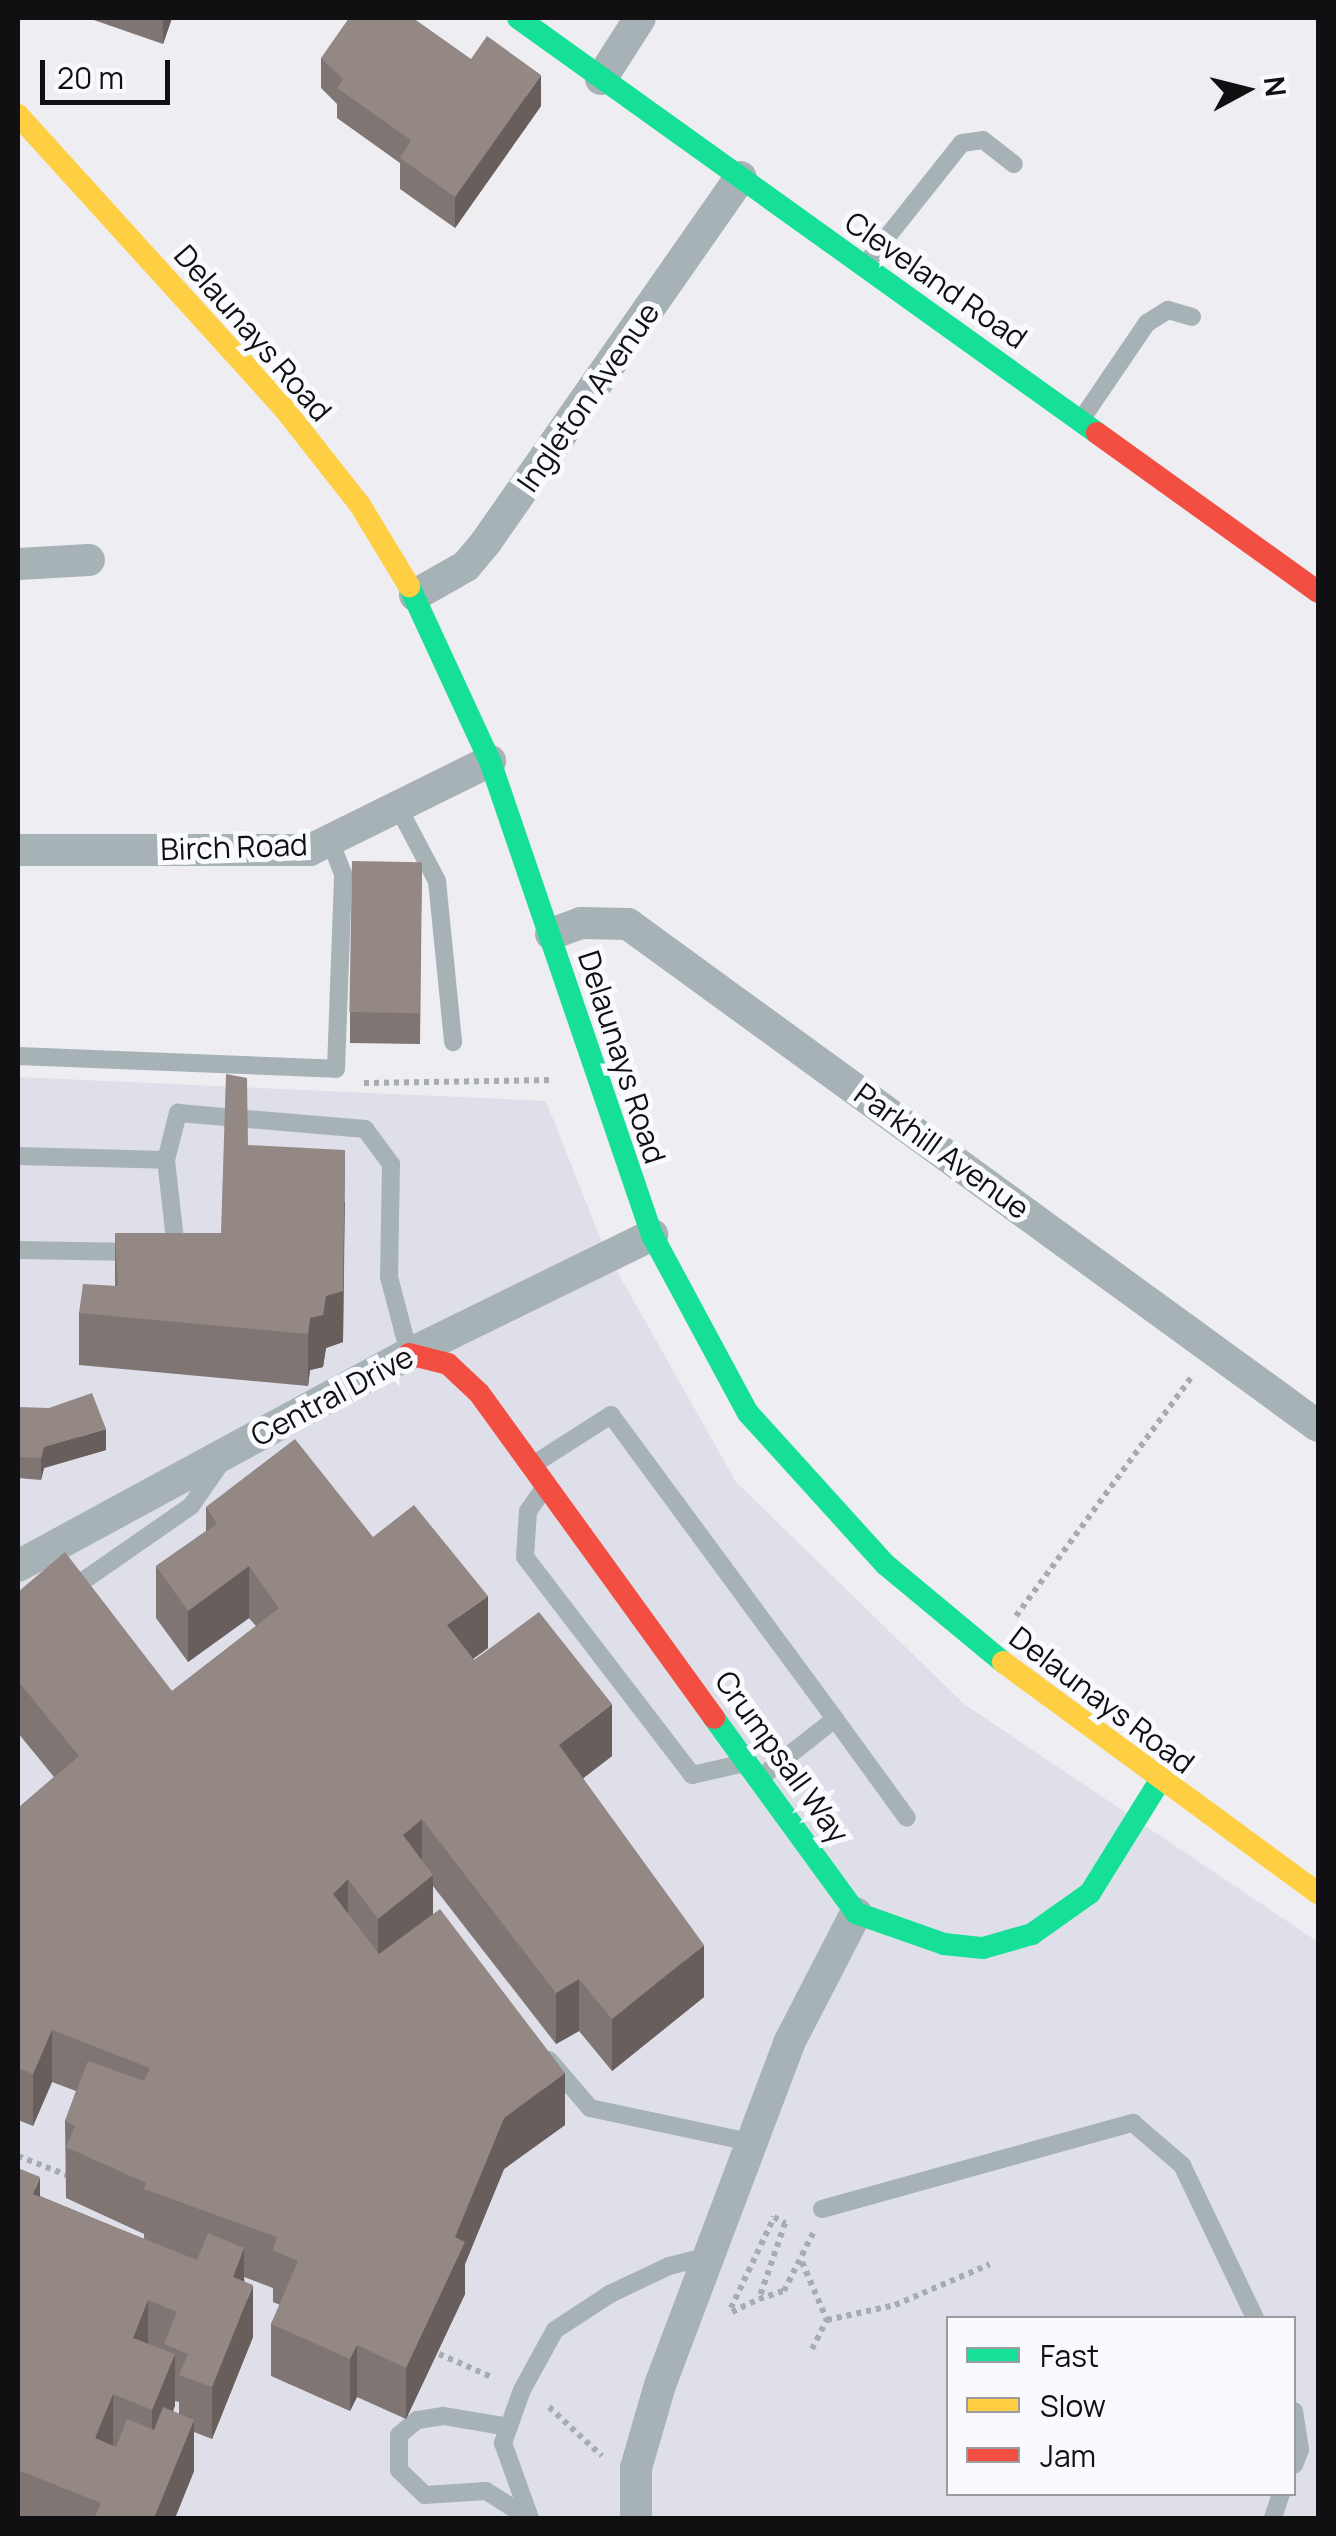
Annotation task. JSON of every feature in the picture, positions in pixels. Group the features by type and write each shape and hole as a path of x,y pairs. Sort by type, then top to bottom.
{"street":[{"name":"Cleveland Road","path":"518,18 1318,592"},
{"path":"601,78 640,18"},
{"name":"Delaunays Road","path":"19,119 286,411 360,505 414,594 490,761 551,934 591,1070 652,1235 748,1414 886,1564 990,1652 1158,1782 1318,1893"},
{"name":"Ingleton Avenue","path":"414,594 466,566 486,542 741,177"},
{"path":"18,564 89,560"},
{"name":"Birch Road","path":"18,850 310,850 490,761"},
{"name":"Parkhill Avenue","path":"551,934 581,923 628,924 1318,1426"},
{"name":"Central Drive","path":"18,1566 409,1354 652,1235"},
{"name":"Crumpsall Way","path":"409,1354 448,1364 479,1393 756,1769 856,1913"},
{"path":"636,2518 636,2468 708,2256 789,2043 856,1913 944,1944 984,1948 1032,1934 1090,1892 1158,1782"}],"lane":[{"path":"864,266 962,143 983,140 1014,164"},
{"path":"1081,420 1146,323 1168,310 1192,317"},
{"path":"398,806 437,881 453,1042"},
{"path":"18,1056 336,1068 344,874 330,840"},
{"path":"18,1250 149,1252 175,1240 166,1160 178,1113 365,1128 391,1164 388,1277 409,1354"},
{"path":"18,1156 166,1160"},
{"path":"531,1466 611,1415 907,1818"},
{"path":"48,1602 107,1569 191,1506 229,1451"},
{"path":"545,1486 528,1511 526,1557 692,1775 756,1769 835,1720"},
{"path":"529,2037 590,2108 754,2142"},
{"path":"822,2209 1133,2124 1182,2164 1254,2316"},
{"path":"530,2518 503,2443 555,2330 625,2287 708,2256"},
{"path":"509,2426 443,2416 417,2420 399,2435 399,2470 425,2496 486,2491 530,2518"},
{"path":"1296,2428 1300,2450 1296,2460"}],"path":[{"path":"336,1068 356,1082 514,1084 591,1070"},
{"path":"990,1652 1214,1347"},
{"path":"18,2156 75,2178"},
{"path":"759,2299 785,2223 774,2217 743,2294 726,2314 784,2292 802,2262 822,2209"},
{"path":"802,2262 827,2320"},
{"path":"827,2320 895,2305 990,2264"},
{"path":"812,2349 827,2320"}],"shaded area":[{"path":"18,1077 546,1101 605,1250 736,1482 964,1704 1318,1942 1318,2518 18,2518"}],"building":[{"path":"349,18 413,18 471,59 487,36 541,75 455,197 400,158 411,140 337,88 343,79 321,58"},
{"path":"352,861 422,862 419,1013 349,1012"},
{"path":"226,1074 247,1078 248,1145 345,1150 343,1291 326,1296 323,1315 310,1318 308,1334 79,1313 83,1284 118,1286 115,1233 221,1233"},
{"path":"92,1393 106,1429 44,1447 41,1458 18,1457 18,1407 49,1408"},
{"path":"295,1439 373,1537 414,1505 488,1596 447,1625 474,1660 539,1612 612,1704 559,1745 704,1945 612,2019 579,1979 556,1993 422,1819 403,1835 433,1875 378,1919 348,1879 333,1894 379,1954 440,1909 565,2073 504,2118 455,2237 465,2242 406,2368 357,2345 350,2359 271,2324 298,2261 273,2250 277,2237 144,2189 146,2183 66,2147 75,2126 65,2121 88,2061 144,2081 150,2068 52,2030 33,2074 18,2068 18,1808 79,1756 18,1681 18,1592 65,1552 172,1691 279,1608 249,1566 188,1611 156,1566 217,1524 206,1507"},
{"path":"18,2168 40,2177 33,2194 197,2260 208,2233 244,2248 233,2277 253,2285 212,2387 179,2375 188,2354 164,2344 177,2312 148,2300 133,2338 175,2354 152,2410 113,2394 95,2438 116,2447 127,2419 154,2430 163,2407 194,2420 154,2518 94,2518 101,2503 18,2470"}],"traffic: fast":[{"path":"518,18 1097,433"},
{"path":"409,586 490,761 652,1235 748,1413 886,1565 1003,1662"},
{"path":"714,1718 856,1913 944,1944 983,1948 1032,1934 1090,1893 1159,1782"}],"traffic: slow":[{"path":"18,115 286,411 360,505 409,586"},
{"path":"1003,1662 1318,1893"}],"traffic: jam":[{"path":"1097,433 1318,592"},
{"path":"409,1354 448,1364 479,1393 714,1718"}]}
